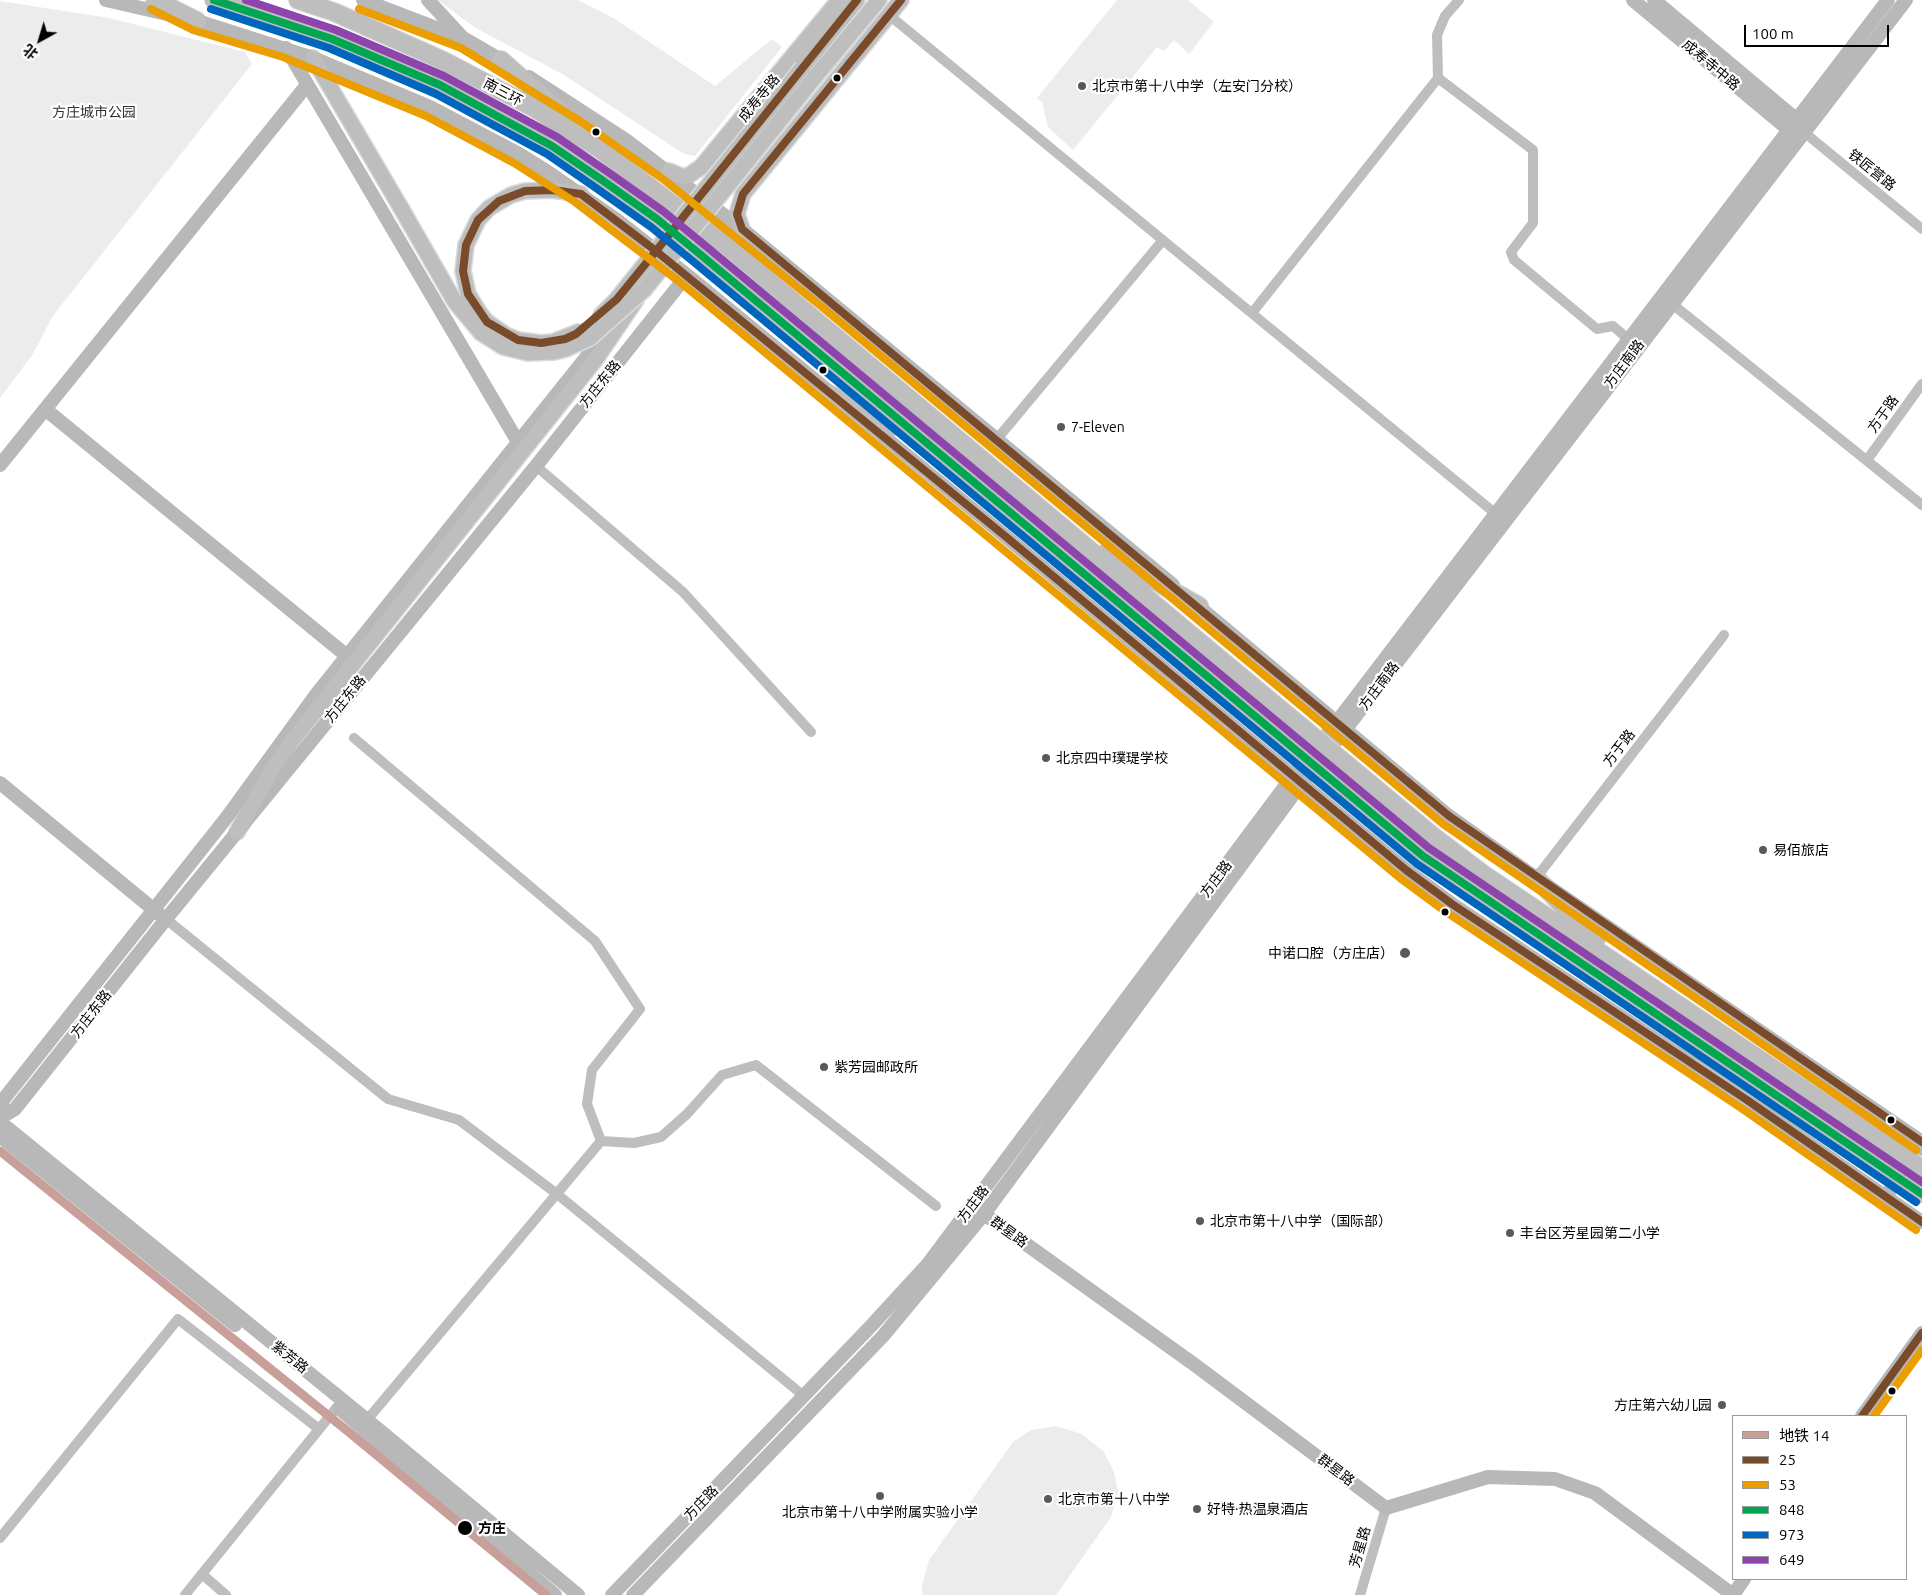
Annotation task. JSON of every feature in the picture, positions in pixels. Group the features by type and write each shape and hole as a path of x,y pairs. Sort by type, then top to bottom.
{"highway":[{"path":"155,0 196,21"},
{"name":"南三环","path":"214,0 280,21 386,60 495,113 552,146 657,218 921,440 1180,652 1423,856 1922,1194"},
{"name":"南三环","path":"298,0 334,12 444,61 536,109 600,149 727,246 1191,636 1434,837 1483,874 1922,1169"},
{"path":"501,60 600,149"},
{"path":"832,395 921,440"},
{"path":"1068,531 1199,606"},
{"path":"1536,878 1621,965"},
{"path":"1677,1028 1747,1100"}],"main road":[{"name":"成寿寺路","path":"669,171 688,176 701,168 839,0"},
{"path":"580,194 552,190 525,191 511,195 489,208 478,220 466,245 463,271 468,294 478,312 487,322 506,335 518,340 541,343 553,342 576,334 617,299 858,0"},
{"path":"237,832 271,771 291,742 596,358 644,290 879,0"},
{"path":"742,229 736,214 743,194 901,0"},
{"path":"313,58 455,302 471,324 491,341 515,351 528,353 554,352 578,344 600,330 644,290"},
{"path":"770,84 767,101 776,116 792,121 807,114"}],"street":[{"path":"106,0 196,21 313,58 430,107 519,154 580,194 666,259 1005,536 1406,870 1452,904 1747,1100 1922,1222"},
{"path":"363,0 465,39 589,115 669,171 1199,606 1449,816 1536,878 1922,1142 1885,1198"},
{"path":"428,0 465,39"},
{"path":"1252,314 1438,78 1437,35 1445,16 1459,0"},
{"name":"成寿寺中路","path":"1633,0 1805,133"},
{"name":"成寿寺中路","path":"1654,0 1792,124"},
{"name":"方庄南路","path":"1341,727 1496,514 1888,0"},
{"name":"方庄南路","path":"1341,727 1805,133 1906,0"},
{"path":"889,15 1496,514"},
{"path":"286,48 518,442"},
{"path":"1438,78 1533,150 1533,223 1511,252 1514,260 1597,329 1613,326 1628,339"},
{"path":"0,465 307,84"},
{"name":"铁匠营路","path":"1805,133 1922,229"},
{"path":"997,439 1163,240"},
{"path":"0,1111 3,1100 227,817 347,656 666,259"},
{"name":"方庄东路","path":"0,1118 15,1109 166,919 536,466 687,276"},
{"path":"1671,304 1922,505"},
{"name":"方于路","path":"1867,460 1922,384"},
{"path":"45,409 347,656"},
{"path":"536,466 683,592 811,732"},
{"name":"方于路","path":"1536,878 1724,635"},
{"path":"1296,780 1341,727"},
{"path":"354,738 595,941 640,1009 592,1070 587,1104 601,1141"},
{"name":"方庄路","path":"612,1595 872,1326 928,1264 1296,780"},
{"name":"方庄路","path":"633,1595 883,1336 984,1214 1296,780"},
{"path":"0,782 153,909 388,1099 459,1120 557,1194 804,1396"},
{"path":"601,1141 634,1143 661,1137 687,1114 722,1075 756,1064 936,1206"},
{"name":"紫芳路","path":"0,1122 367,1420 578,1595"},
{"name":"紫芳路","path":"0,1136 337,1407 554,1595"},
{"path":"367,1420 601,1141"},
{"name":"群星路","path":"973,1205 1195,1365 1386,1508"},
{"path":"0,1538 178,1319 319,1429"},
{"path":"1863,1415 1922,1333"},
{"path":"185,1595 337,1407"},
{"path":"1386,1508 1488,1477 1556,1479 1596,1493 1733,1595 1743,1580"},
{"name":"芳星路","path":"1360,1595 1386,1508"},
{"path":"202,1574 226,1595"}],"green space":[{"path":"438,0 578,0 615,19 715,86 772,39 782,47 695,156 684,154 564,75 474,27"},
{"name":"北京市第十八中学（左安门分校）","path":"1117,0 1188,0 1214,22 1189,54 1174,40 1164,51 1157,47 1073,150 1048,127 1042,102 1037,98"},
{"name":"方庄城市公园","path":"0,1 109,18 245,52 252,64 52,317 33,354 0,398"},
{"path":"1056,1426 1082,1434 1104,1452 1114,1472 1118,1492 1111,1517 1056,1595 923,1595 922,1585 929,1560 1013,1442 1031,1430"}],"metro line":[{"name":"14","path":"0,1151 350,1433 546,1595"}],"transit line":[{"name":"848","path":"214,0 332,39 440,85 552,146 602,180 657,219 701,255 1423,856 1922,1194"},
{"name":"649","path":"246,0 336,30 444,76 557,137 608,172 663,211 707,247 1429,848 1922,1182"},
{"name":"25","path":"656,251 857,0"},
{"name":"25","path":"901,0 743,194 737,214 742,229 1449,816 1922,1142"},
{"name":"53","path":"151,9 193,30 283,57 426,116 514,163 575,202 681,283 1400,878 1446,912 1741,1108 1916,1230"},
{"name":"973","path":"211,9 329,48 436,94 547,154 596,188 651,227 695,263 1417,864 1916,1202"},
{"name":"53","path":"359,9 461,48 583,123 663,179 822,307 1443,824 1916,1150"},
{"name":"25","path":"552,190 581,194 656,251 617,299 576,334 565,339 541,343 518,340 487,322 468,294 463,271 466,245 478,220 499,201 525,191 552,190"},
{"name":"25","path":"656,251 1005,536 1406,870 1452,904 1747,1100 1922,1222"},
{"name":"25","path":"1863,1415 1922,1333"},
{"name":"53","path":"1875,1415 1922,1350"}],"place":[{"name":"北京市第十八中学（左安门分校）","path":"1082,86"},
{"name":"7-Eleven","path":"1061,427"},
{"name":"北京四中璞瑅学校","path":"1046,758"},
{"name":"易佰旅店","path":"1763,850"},
{"name":"中诺口腔（方庄店）","path":"1405,953"},
{"name":"紫芳园邮政所","path":"824,1067"},
{"name":"北京市第十八中学（国际部）","path":"1200,1221"},
{"name":"丰台区芳星园第二小学","path":"1510,1233"},
{"name":"方庄第六幼儿园","path":"1722,1405"},
{"name":"北京市第十八中学附属实验小学","path":"880,1496"},
{"name":"北京市第十八中学","path":"1048,1499"},
{"name":"好特·热温泉酒店","path":"1197,1509"},
{"name":"方庄","path":"465,1528"}]}
